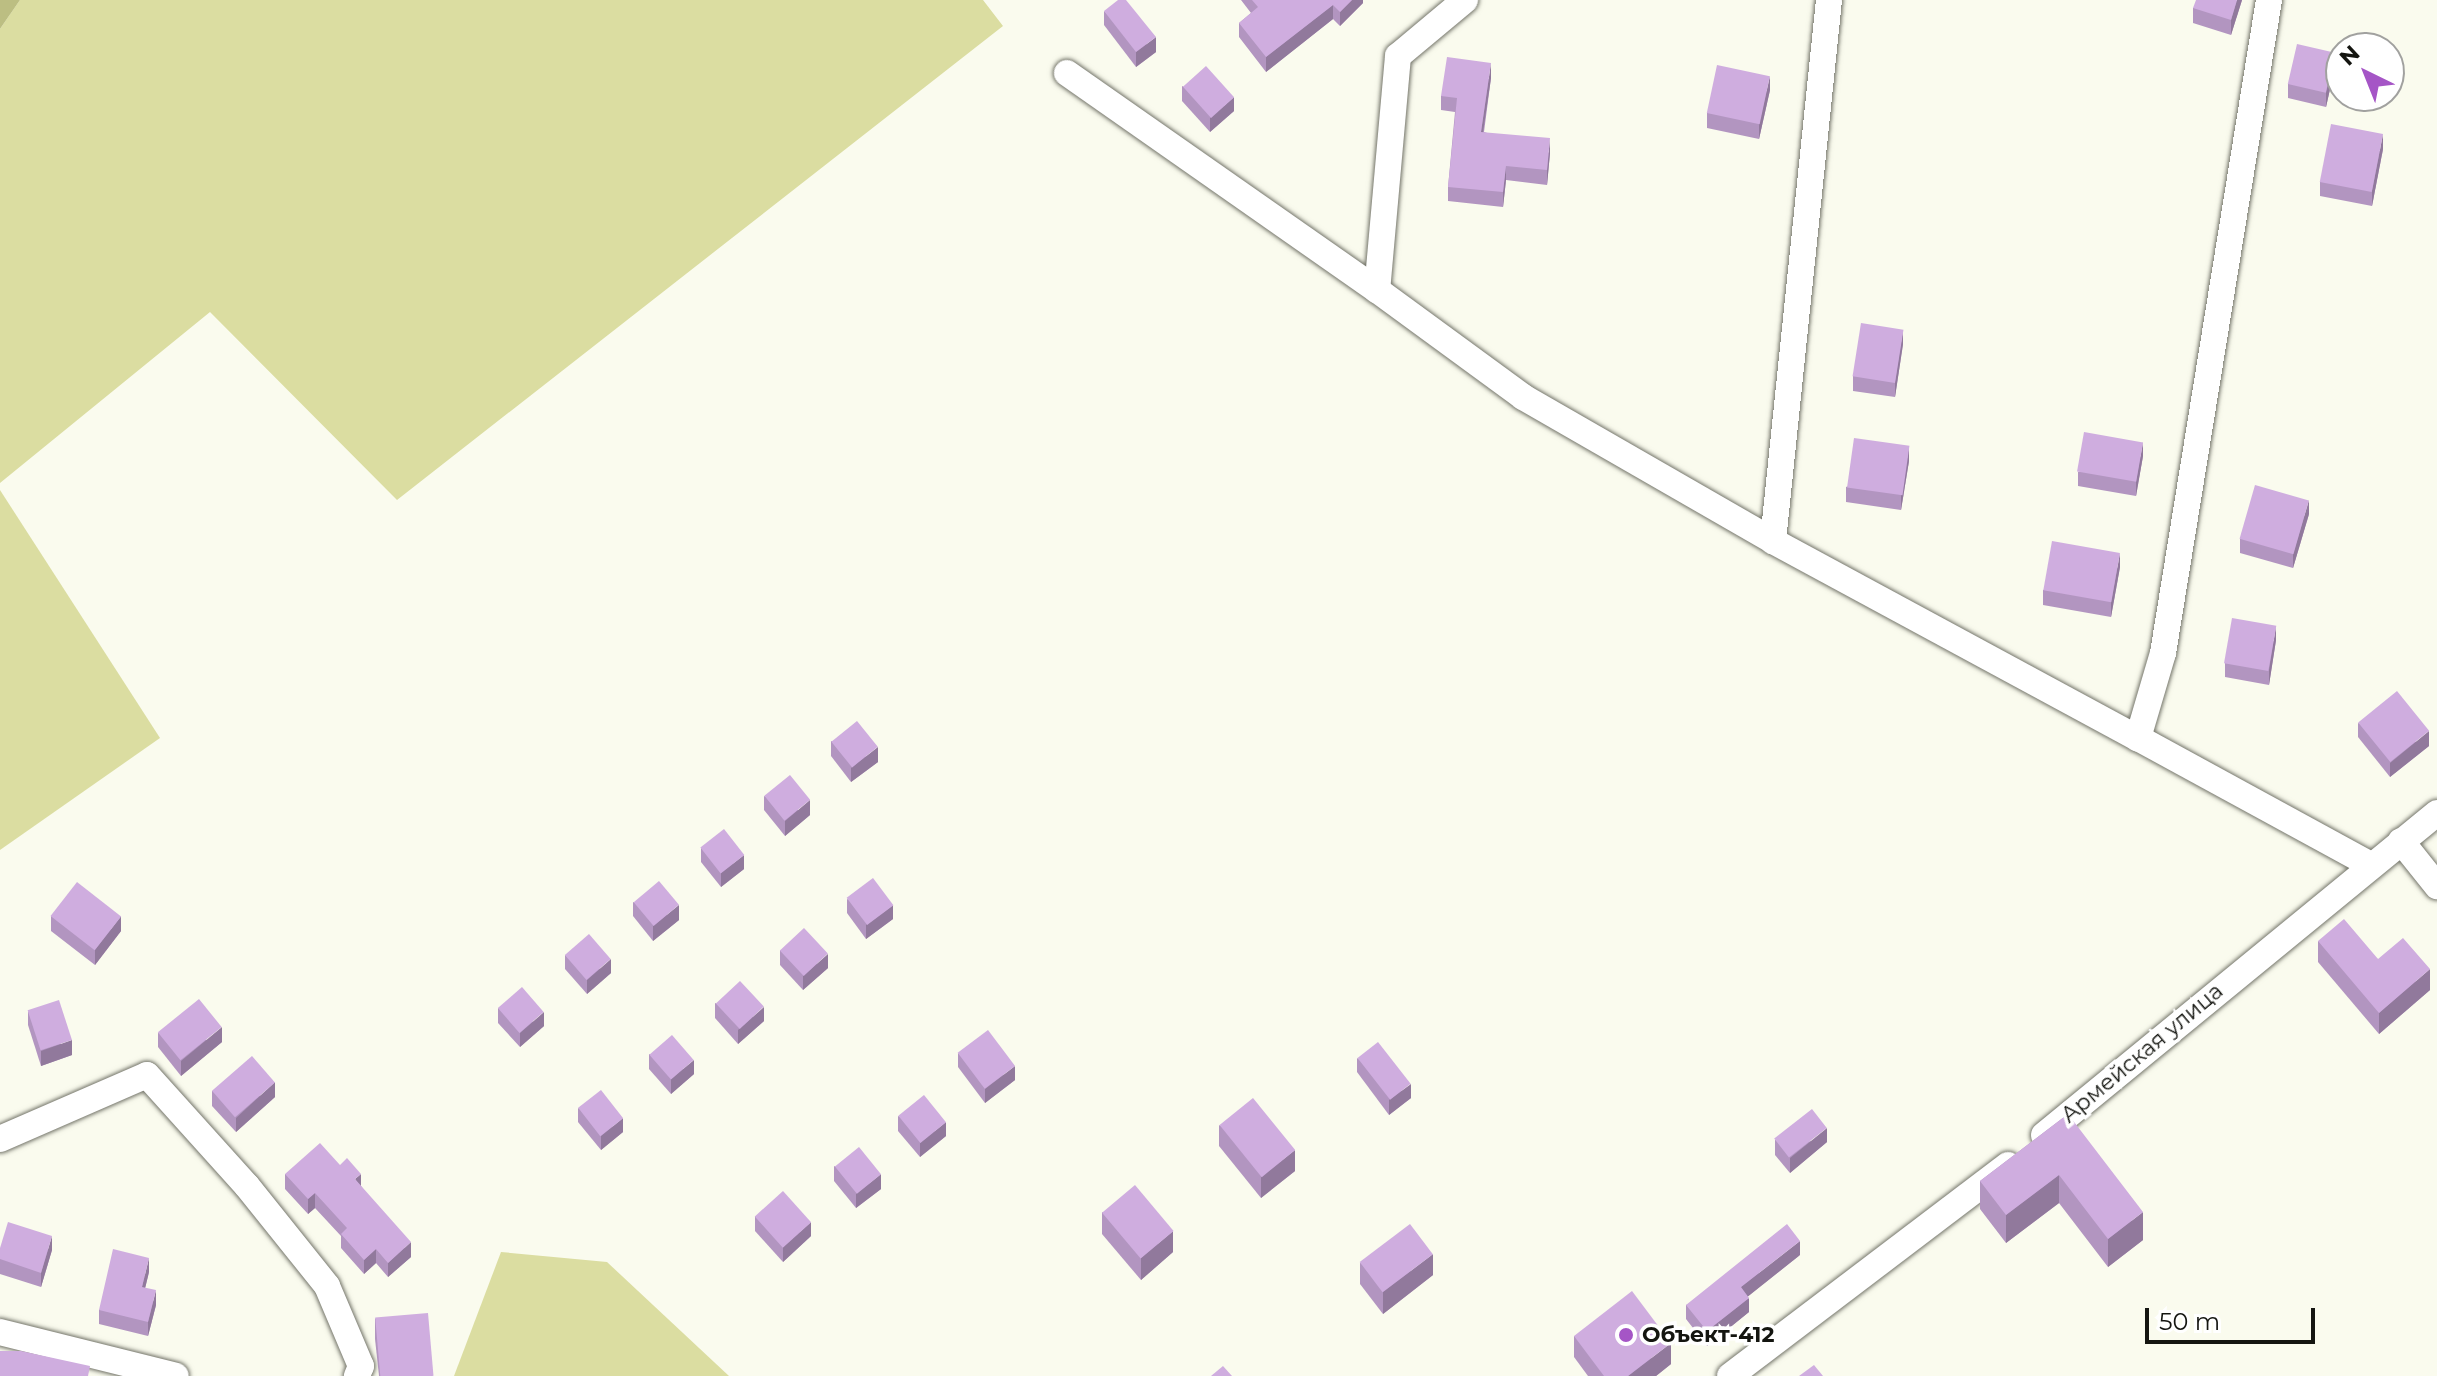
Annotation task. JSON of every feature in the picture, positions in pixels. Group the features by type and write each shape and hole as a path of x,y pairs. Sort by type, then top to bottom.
{"street":[{"path":"1377,290 1398,56 1465,0"},
{"path":"1773,541 1829,0"},
{"path":"2138,738 2163,653 2269,0"},
{"path":"1067,73 1377,290 1523,397 1773,541 2371,865"},
{"name":"Армейская улица","path":"1730,1376 1951,1212 2437,813"},
{"path":"2401,841 2437,886"},
{"path":"0,1139 147,1075 247,1186 327,1286 361,1366 357,1376"},
{"path":"0,1332 176,1376"}],"shaded area":[{"path":"0,0 20,0 0,29"},
{"path":"20,0 983,0 1003,26 397,500 210,312 0,483 0,29"},
{"path":"0,490 160,738 0,850"},
{"path":"501,1252 607,1262 729,1376 454,1376"}],"building":[{"path":"1118,0 1126,0 1156,37 1136,52 1104,11"},
{"path":"1252,0 1352,0 1340,12 1333,5 1266,57 1239,23 1258,7"},
{"path":"2196,0 2237,0 2231,20 2193,8"},
{"path":"2297,44 2325,50 2325,93 2288,84"},
{"path":"1447,57 1491,63 1481,132 1550,138 1547,170 1506,166 1503,192 1448,187 1457,98 1441,96"},
{"path":"1717,65 1770,76 1760,124 1707,113"},
{"path":"1206,66 1234,97 1211,118 1183,87"},
{"path":"2331,124 2383,134 2372,192 2320,182"},
{"path":"1861,323 1903,330 1895,383 1853,376"},
{"path":"2084,432 2143,442 2136,482 2077,471"},
{"path":"1854,438 1909,446 1902,495 1847,488"},
{"path":"2255,485 2309,500 2293,554 2240,539"},
{"path":"2052,541 2120,553 2111,602 2043,590"},
{"path":"2232,618 2276,626 2268,671 2224,663"},
{"path":"2397,691 2429,731 2390,762 2358,722"},
{"path":"857,721 878,747 852,767 831,742"},
{"path":"790,775 810,800 784,821 764,796"},
{"path":"724,829 744,855 721,873 700,847"},
{"path":"873,878 893,905 867,925 847,898"},
{"path":"659,881 679,905 654,926 634,902"},
{"path":"77,882 121,916 95,950 51,916"},
{"path":"2344,919 2378,959 2403,938 2430,969 2379,1013 2318,941"},
{"path":"804,928 828,954 804,976 780,951"},
{"path":"589,934 611,959 586,980 565,955"},
{"path":"740,981 764,1007 740,1029 716,1004"},
{"path":"522,987 544,1012 519,1033 498,1008"},
{"path":"199,999 222,1027 180,1060 158,1032"},
{"path":"59,1000 72,1040 41,1050 28,1010"},
{"path":"988,1030 1015,1066 985,1089 958,1053"},
{"path":"672,1035 694,1060 671,1080 649,1055"},
{"path":"1378,1042 1411,1084 1390,1100 1358,1058"},
{"path":"252,1056 275,1082 235,1117 212,1091"},
{"path":"601,1090 623,1118 600,1136 578,1108"},
{"path":"924,1095 946,1122 920,1143 898,1116"},
{"path":"1253,1098 1295,1150 1262,1177 1220,1125"},
{"path":"1812,1109 1827,1128 1789,1157 1774,1139"},
{"path":"2068,1114 2143,1212 2108,1239 2059,1175 2006,1215 1980,1181"},
{"path":"320,1143 340,1165 347,1158 361,1174 355,1179 411,1242 388,1263 376,1249 364,1260 341,1234 347,1228 315,1193 308,1199 285,1174"},
{"path":"859,1147 881,1174 857,1194 835,1167"},
{"path":"1135,1185 1174,1231 1141,1259 1102,1213"},
{"path":"783,1191 811,1222 783,1248 755,1216"},
{"path":"8,1222 52,1236 41,1273 0,1259"},
{"path":"1410,1224 1433,1254 1383,1292 1360,1262"},
{"path":"1787,1224 1800,1241 1741,1287 1749,1298 1707,1331 1686,1305"},
{"path":"113,1249 149,1258 142,1287 156,1290 148,1322 99,1310"},
{"name":"Объект-412","path":"1632,1291 1671,1343 1628,1376 1604,1376 1574,1336"},
{"path":"428,1313 433,1376 380,1376 375,1318"},
{"path":"0,1351 21,1351 90,1366 88,1376 0,1376"},
{"path":"1814,1365 1823,1376 1799,1376"},
{"path":"1223,1366 1232,1376 1211,1376"}],"place":[{"name":"Объект-412","path":"1626,1335"}]}
